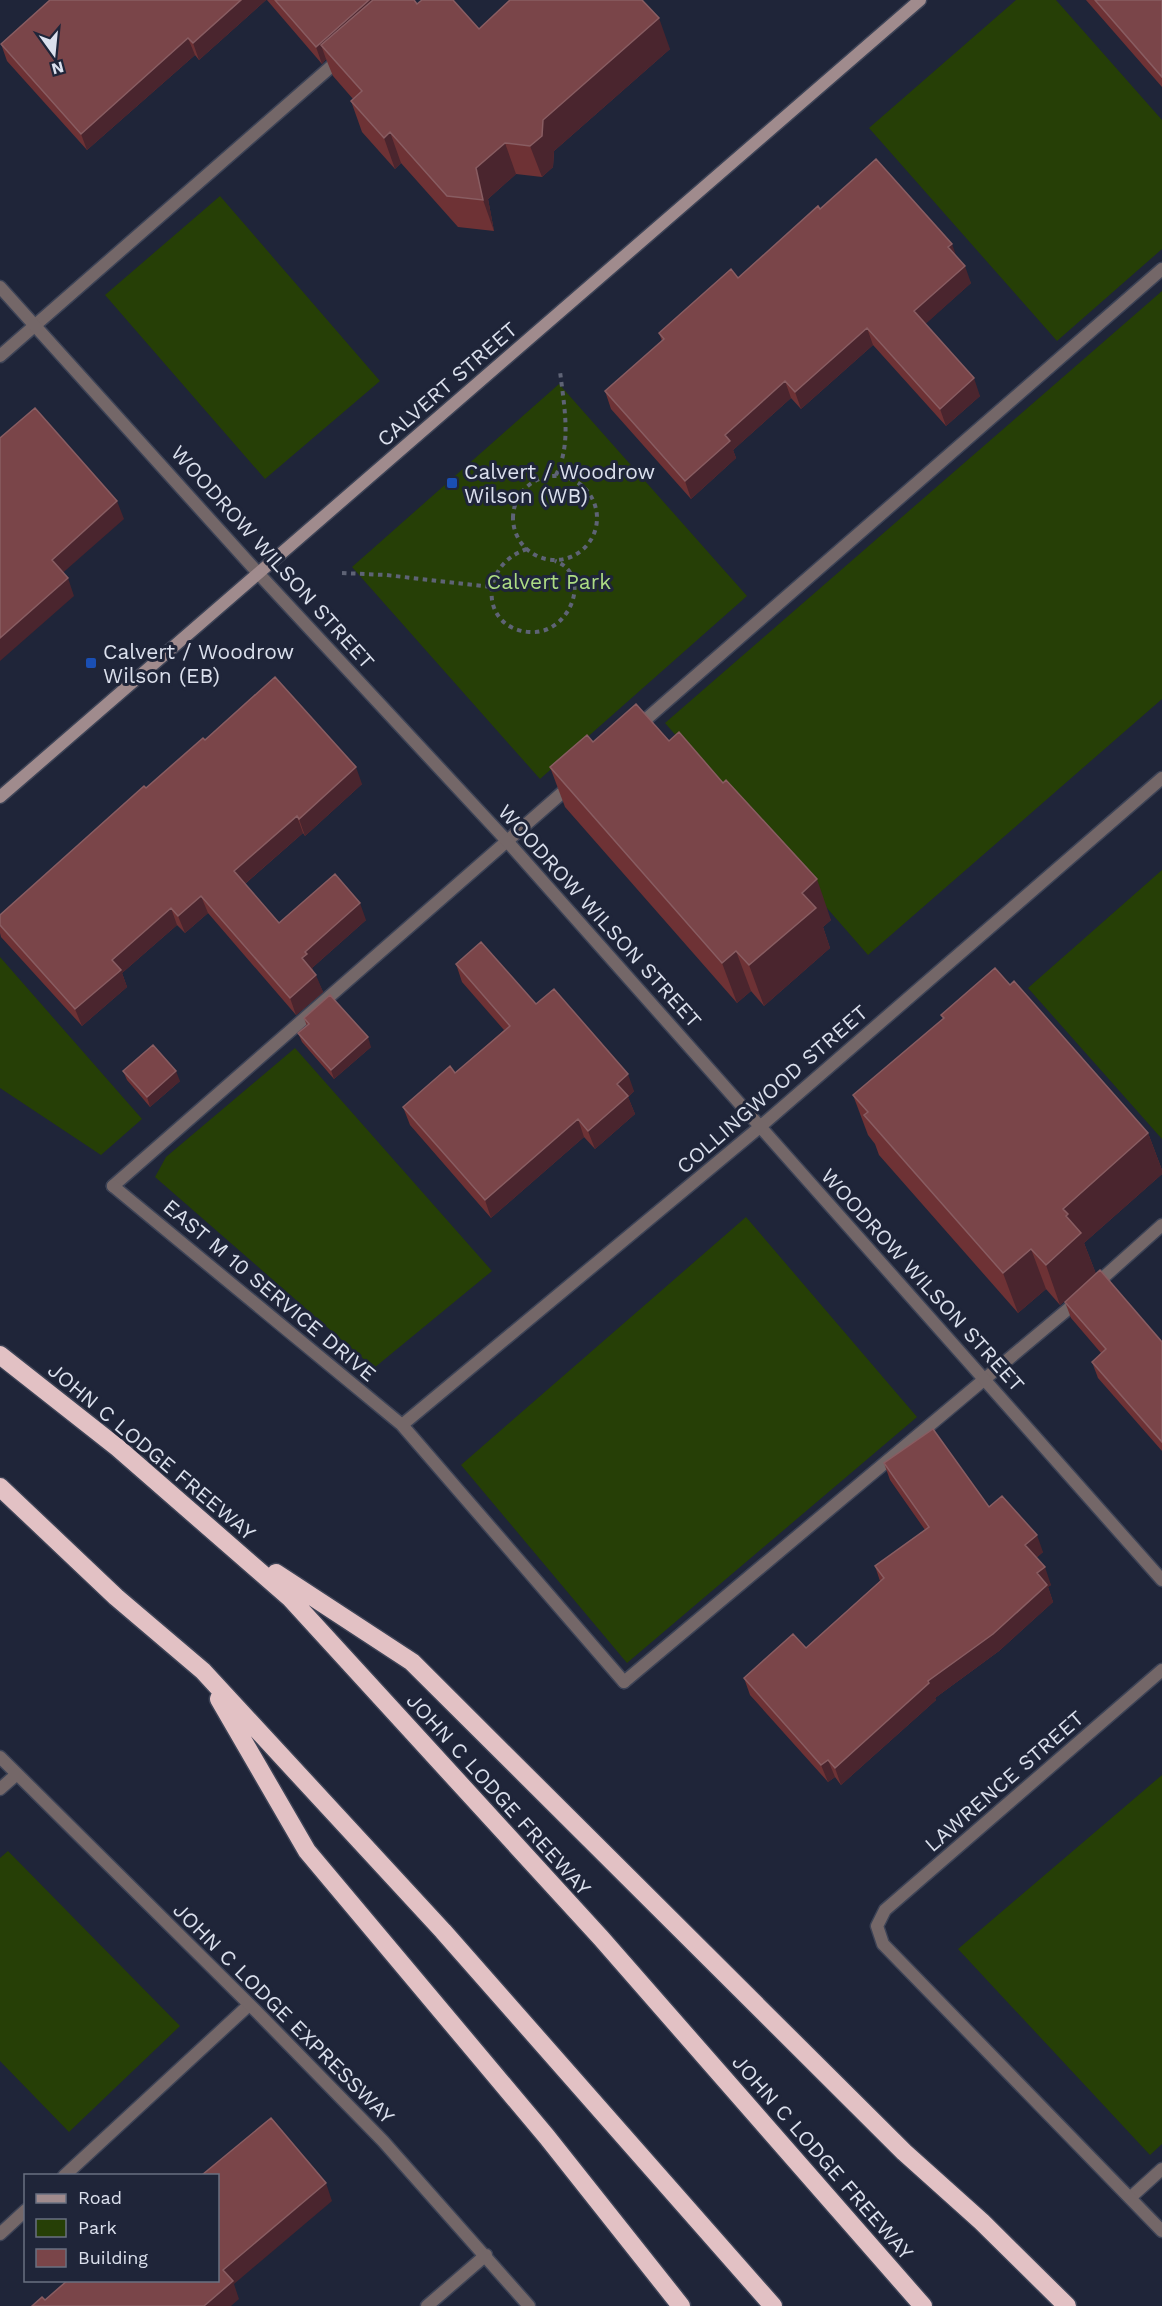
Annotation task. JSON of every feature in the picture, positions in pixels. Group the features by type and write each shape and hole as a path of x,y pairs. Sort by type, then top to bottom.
{"highway":[{"name":"JOHN C LODGE FREEWAY","path":"0,1355 118,1448 290,1598 569,1903 923,2306"},
{"path":"0,1487 116,1597 203,1671 443,1931 773,2306"},
{"path":"221,1538 412,1662 904,2152 982,2223 1067,2306"},
{"path":"203,1671 307,1851 547,2137 681,2306"}],"street":[{"name":"CALVERT STREET","path":"0,797 920,0"},
{"path":"0,356 354,46"},
{"path":"622,740 1162,269"},
{"name":"WOODROW WILSON STREET","path":"0,287 258,573 507,840 1162,1580"},
{"name":"COLLINGWOOD STREET","path":"402,1425 760,1126 1162,778"},
{"path":"507,840 577,780"},
{"name":"EAST M 10 SERVICE DRIVE","path":"402,1425 113,1186 507,840"},
{"path":"402,1425 624,1682 986,1380 1162,1226"},
{"name":"LAWRENCE STREET","path":"1131,2197 883,1944 877,1926 885,1910 1162,1670"},
{"name":"JOHN C LODGE EXPRESSWAY","path":"0,1758 249,2004 383,2141 529,2306"},
{"path":"0,1789 17,1774"},
{"path":"65,2174 249,2004"},
{"path":"1162,2169 1131,2197 1162,2231"},
{"path":"0,2234 24,2213"},
{"path":"427,2306 486,2255"}],"path":[{"path":"556,476 564,453 566,435 560,371"},
{"path":"556,476 570,478 583,486 592,497 597,511 597,525 592,539 582,551 569,558 555,560 545,559 527,549 518,538 514,525 516,503 529,485 541,478 556,476"},
{"path":"527,549 503,562 495,573 492,587 492,600 497,613 506,623 525,632 545,631 562,620 573,603 572,575 564,564 555,560"},
{"path":"342,573 386,575 492,587"}],"green space":[{"path":"1016,0 1056,0 1162,120 1162,249 1057,341 869,128"},
{"path":"220,196 380,381 265,479 105,295"},
{"path":"1162,291 1162,699 868,955 665,723"},
{"name":"Calvert Park","path":"559,384 747,596 540,779 352,567"},
{"path":"1162,870 1162,1139 1028,988"},
{"path":"0,957 142,1119 101,1155 0,1088"},
{"path":"295,1048 492,1271 374,1368 155,1177 166,1157"},
{"path":"746,1217 917,1417 627,1663 461,1465"},
{"path":"1162,1775 1162,2144 1150,2155 958,1949"},
{"path":"8,1851 180,2026 69,2132 0,2061 0,1858"}],"building":[{"path":"50,0 241,0 193,43 188,38 81,134 1,44"},
{"path":"275,0 369,0 316,47"},
{"path":"373,0 414,0 417,4 422,0 453,0 479,29 510,0 642,0 659,18 543,120 542,136 530,146 505,143 476,168 483,200 447,196 390,132 384,138 351,101 362,91 321,45"},
{"path":"1095,0 1162,0 1162,77"},
{"path":"876,159 952,244 948,247 965,266 914,311 974,378 940,409 867,328 795,392 785,381 725,435 730,441 685,481 605,391 664,339 659,333 731,269 738,278 818,206 820,209"},
{"path":"35,408 117,501 52,560 68,578 0,638 0,438"},
{"path":"275,677 356,767 299,819 297,816 234,871 279,923 335,874 360,903 305,952 307,954 302,958 316,975 290,998 201,896 178,916 171,908 112,960 121,970 75,1009 0,925 0,915 144,786 146,788 203,738 205,740"},
{"path":"636,704 669,741 679,732 723,783 726,780 817,879 802,893 816,908 749,965 736,951 722,963 550,767 587,735 593,742"},
{"path":"481,942 536,1004 554,989 628,1074 617,1084 628,1096 588,1131 578,1119 485,1200 403,1107 450,1066 455,1073 510,1026 456,964"},
{"path":"995,968 1010,985 1014,981 1148,1133 1063,1209 1081,1233 1046,1265 1031,1249 1003,1273 864,1115 868,1112 853,1095 944,1018 941,1015"},
{"path":"330,995 368,1037 331,1070 298,1033 309,1024 304,1018"},
{"path":"153,1045 176,1071 147,1097 123,1071"},
{"path":"1100,1270 1162,1342 1162,1442 1092,1362 1106,1349 1065,1302"},
{"path":"933,1429 989,1507 1002,1496 1037,1535 1025,1545 1045,1567 1037,1573 1047,1585 993,1634 928,1681 929,1683 835,1768 828,1760 821,1765 744,1678 793,1634 806,1648 884,1578 875,1566 929,1527 884,1463"},
{"path":"271,2118 326,2183 223,2270 233,2281 204,2306 32,2306 42,2297 45,2300 66,2282 219,2282 219,2174 203,2174"}],"place":[{"name":"Calvert / Woodrow Wilson (WB)","path":"452,483"},
{"name":"Calvert / Woodrow Wilson (EB)","path":"91,663"}]}
